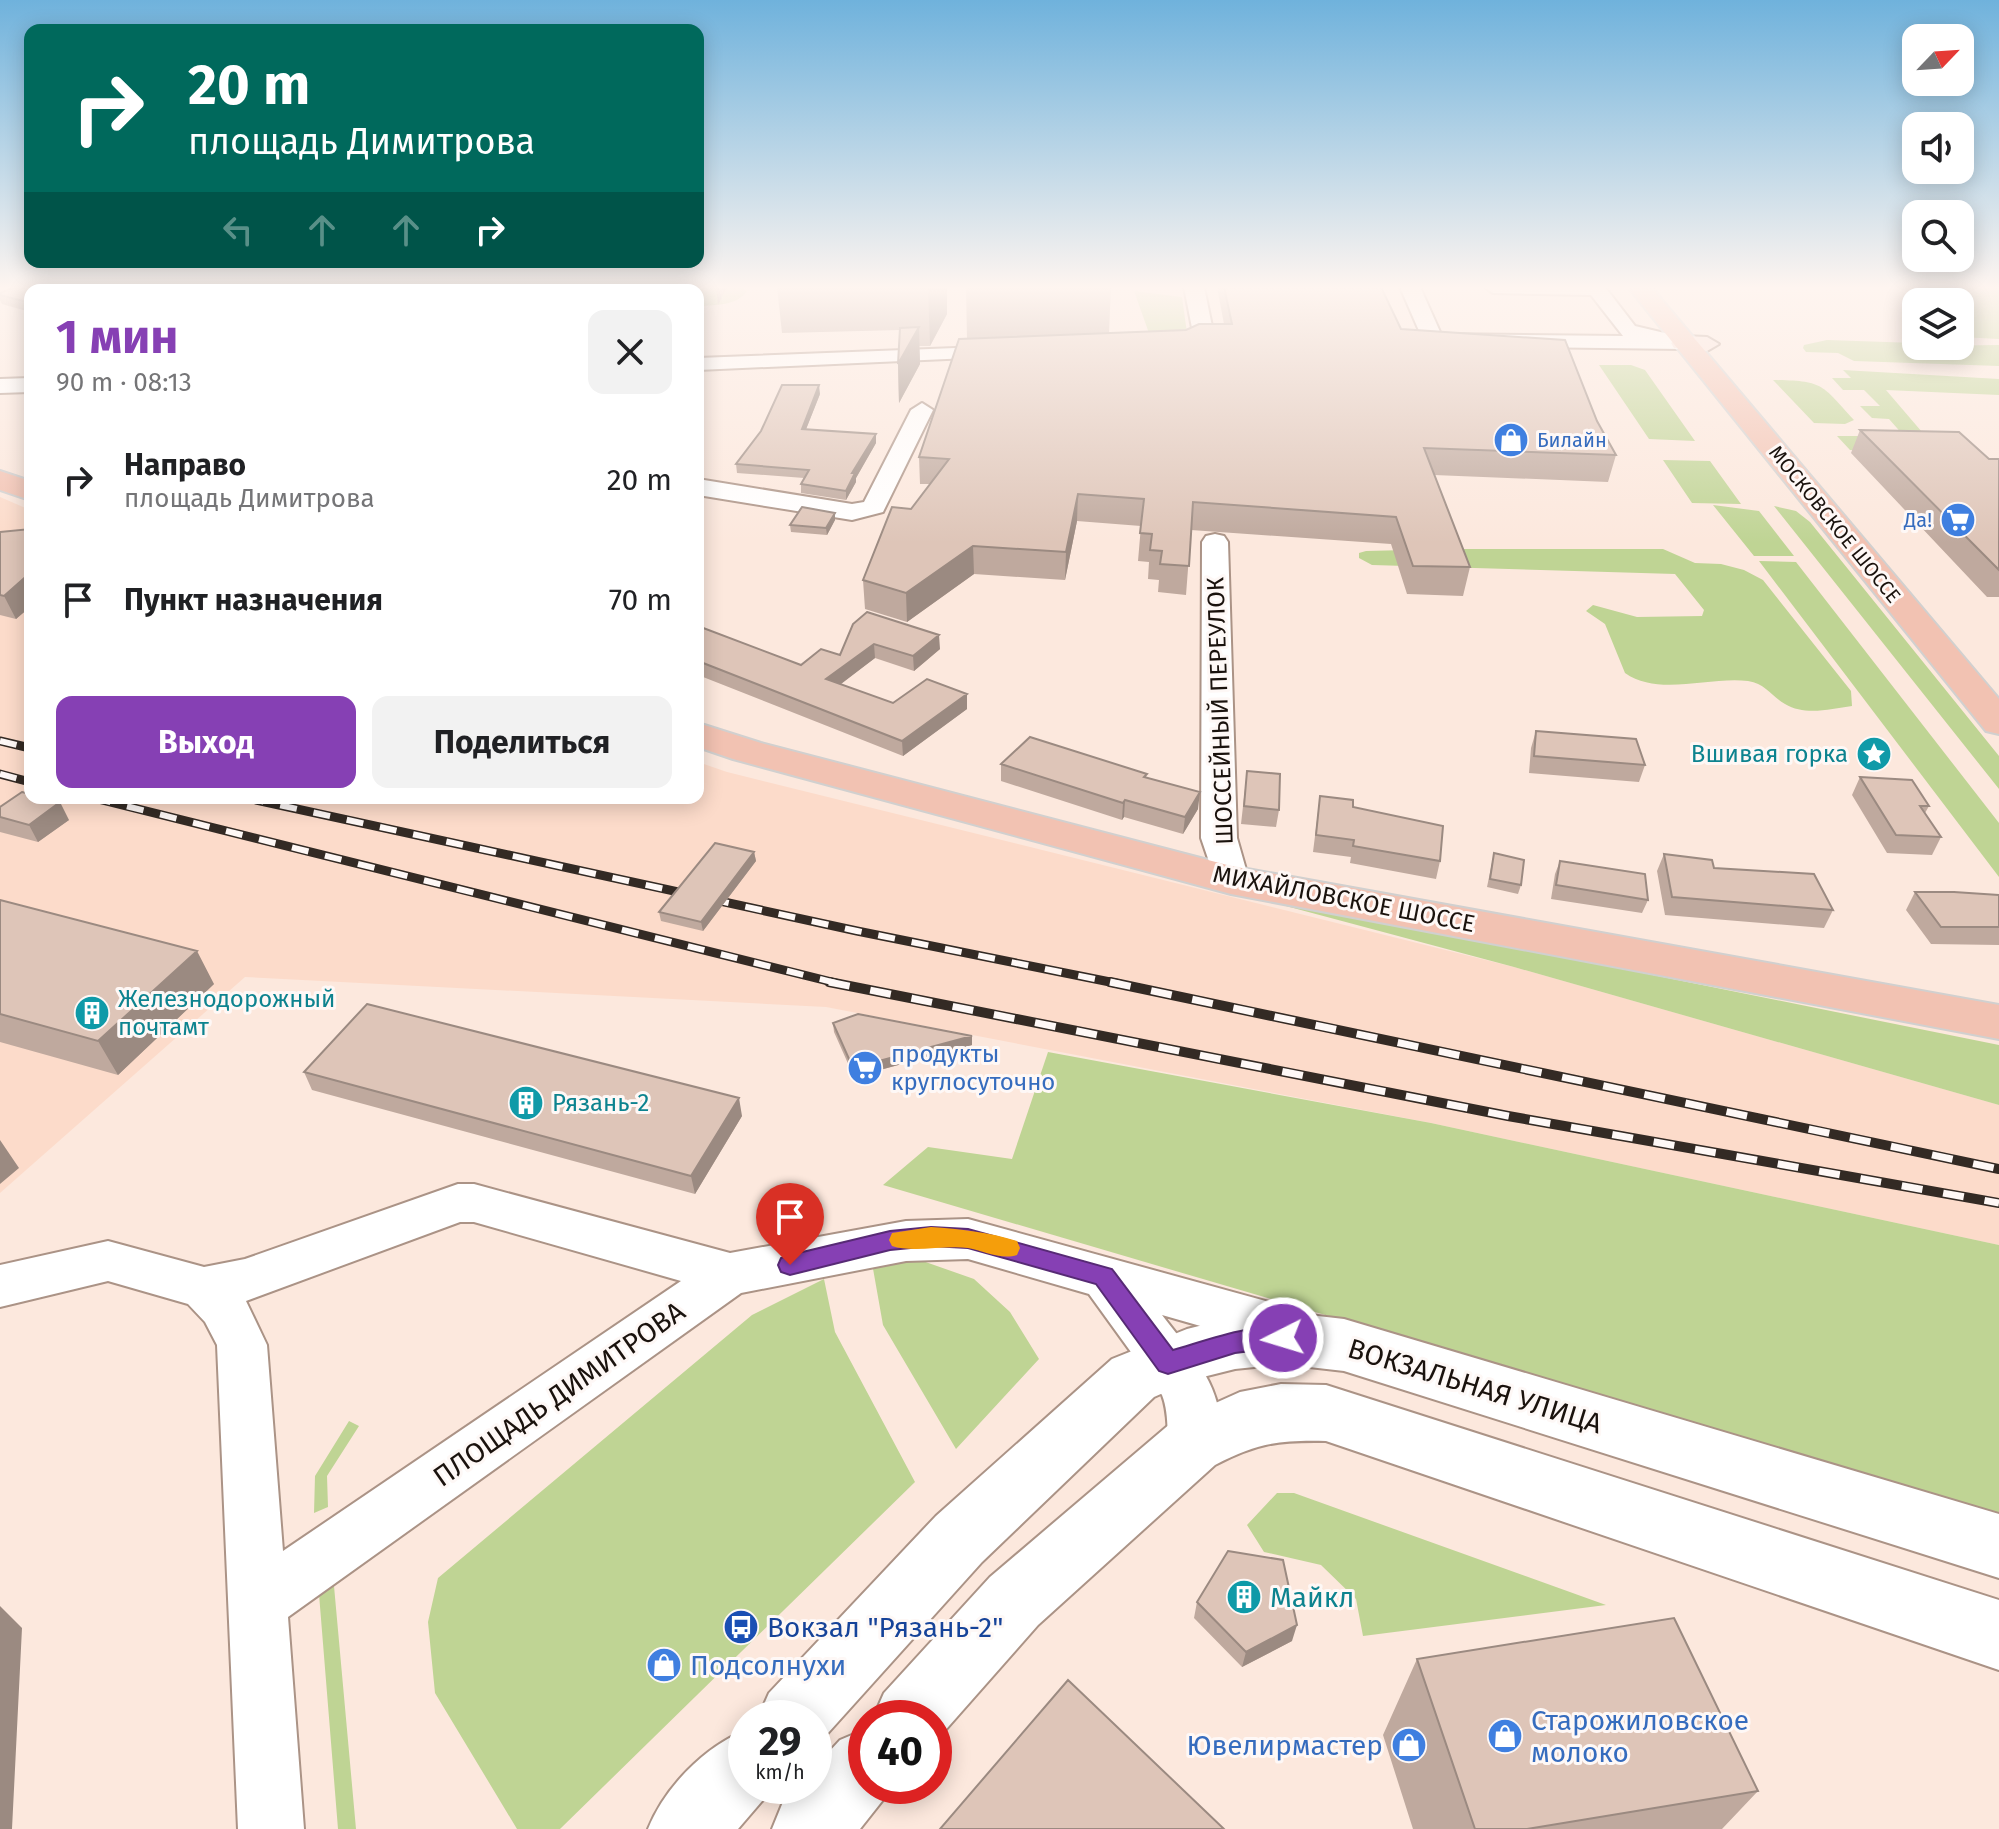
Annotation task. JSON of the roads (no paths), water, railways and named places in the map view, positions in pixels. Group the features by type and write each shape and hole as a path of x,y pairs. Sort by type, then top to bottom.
{"main road":[{"name":"МОСКОВСКОЕ ШОССЕ","path":"1718,372 1999,723"},
{"name":"МОСКОВСКОЕ ШОССЕ","path":"1722,372 1999,678"},
{"path":"0,480 24,489"},
{"name":"МИХАЙЛОВСКОЕ ШОССЕ","path":"704,736 747,751 1231,880 1999,1022"}],"street":[{"path":"0,386 24,385"},
{"path":"704,488 852,512 874,507 922,410"},
{"name":"ШОССЕЙНЫЙ ПЕРЕУЛОК","path":"1215,542 1219,838 1231,880"},
{"path":"0,1286 108,1261 204,1288 246,1280 458,1203 474,1203 730,1274"},
{"name":"ПЛОЩАДЬ ДИМИТРОВА","path":"258,1603 730,1274 764,1271 890,1241 931,1236 968,1239 1344,1345"},
{"path":"1104,1276 1181,1380 1195,1411 1193,1444"},
{"path":"204,1288 227,1311 242,1345 271,1829"},
{"name":"ВОКЗАЛЬНАЯ УЛИЦА","path":"811,1700 959,1539 1133,1378 1168,1363 1235,1343 1267,1340 1344,1345 1999,1546"},
{"path":"925,1700 1014,1601 1193,1444 1240,1420 1281,1412 1326,1413 1999,1635"},
{"path":"686,1829 728,1786"},
{"path":"810,1829 848,1786"}],"railway":[{"path":"0,741 24,747"},
{"path":"0,774 24,780"},
{"path":"118,804 840,984"},
{"path":"275,804 857,931 1120,984"},
{"path":"829,982 1508,1116 1999,1203"},
{"path":"1110,982 1999,1169"}],"place":[{"name":"Билайн","path":"1511,440"},
{"name":"Да!","path":"1958,520"},
{"name":"Вшивая горка","path":"1874,754"},
{"name":"Железнодорожный почтамт","path":"92,1013"},
{"name":"продукты круглосуточно","path":"865,1068"},
{"name":"Рязань-2","path":"526,1103"},
{"name":"Майкл","path":"1244,1597"},
{"name":"Вокзал \"Рязань-2\"","path":"741,1627"},
{"name":"Подсолнухи","path":"664,1665"},
{"name":"Старожиловское молоко","path":"1505,1736"},
{"name":"Ювелирмастер","path":"1409,1745"}]}
